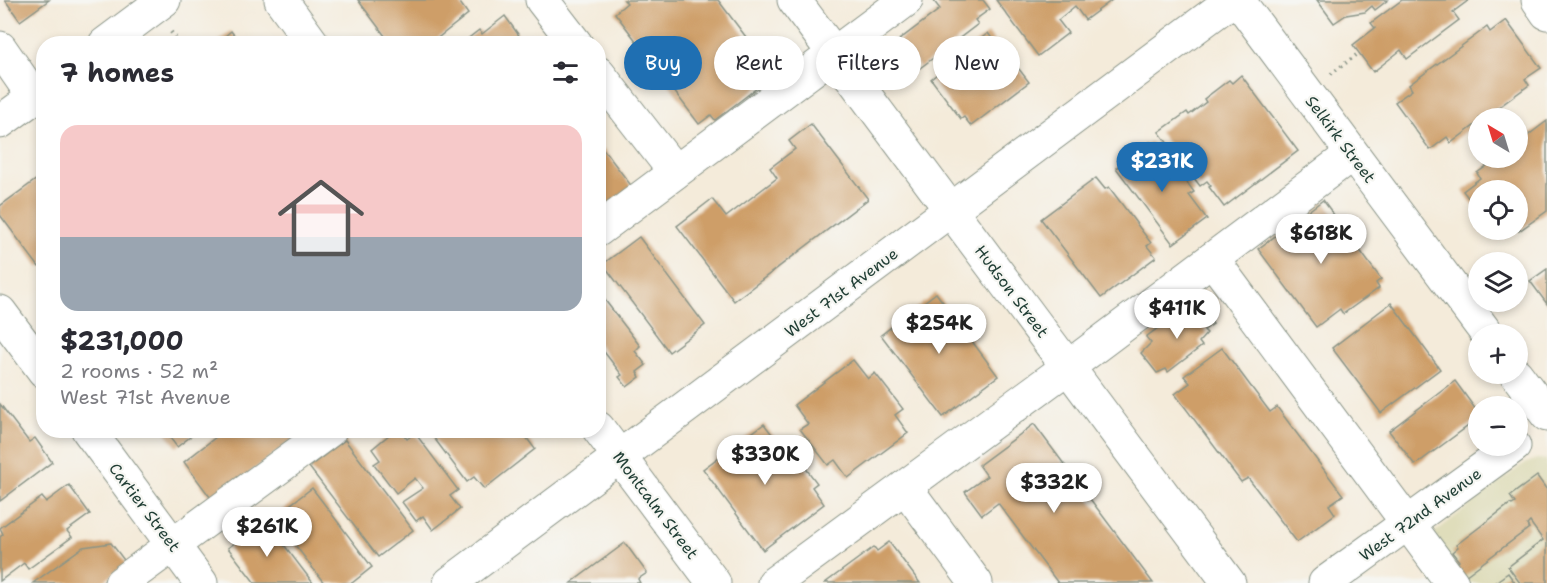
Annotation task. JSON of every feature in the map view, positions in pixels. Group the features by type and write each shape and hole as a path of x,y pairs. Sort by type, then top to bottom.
{"main road":[{"path":"116,36 164,0"},
{"path":"281,0 307,36"},
{"path":"542,0 570,36"},
{"name":"Hudson Street","path":"794,0 821,36"},
{"path":"857,36 906,0"},
{"name":"West 71st Avenue","path":"450,583 1232,0"},
{"name":"Selkirk Street","path":"1238,0 1480,324"},
{"path":"1538,0 1547,13"},
{"path":"0,48 36,90"},
{"path":"606,224 816,66"},
{"path":"606,83 675,172"},
{"name":"Hudson Street","path":"862,90 1229,583"},
{"path":"0,122 36,95"},
{"path":"774,583 1352,154"},
{"path":"1212,259 1452,583"},
{"path":"0,312 36,360"},
{"path":"1524,384 1547,415"},
{"path":"1528,435 1547,421"},
{"name":"Cartier Street","path":"94,438 201,583"},
{"path":"121,583 319,438"},
{"name":"Montcalm Street","path":"606,438 714,583"},
{"name":"West 72nd Avenue","path":"1325,583 1500,456"},
{"path":"905,488 976,583"}],"path":[{"path":"171,32 174,36"},
{"path":"1331,74 1359,53"}],"shaded area":[{"path":"1537,459 1547,460 1547,583 1452,583 1434,535 1435,532 1522,465"}],"building":[{"path":"5,0 49,0 20,21"},
{"path":"358,0 458,0 468,14 440,36 385,36"},
{"path":"624,0 718,0 745,36 714,36 714,90 754,90 715,120 711,115 699,124 673,90 702,90 702,36 632,36 615,13 627,3"},
{"path":"933,0 983,0 990,9 975,20 978,24 962,36 933,36 933,58 921,67 921,36 904,36 940,9"},
{"path":"996,0 1112,0 1085,20 1075,6 1058,20 1068,33 1038,56"},
{"path":"1317,0 1388,0 1375,10 1372,6 1365,12 1346,15 1334,23"},
{"path":"1402,0 1469,0 1453,12 1459,20 1407,59 1401,50 1373,72 1353,45 1375,28 1371,23"},
{"path":"505,16 519,36 471,36 479,30 482,34"},
{"path":"1506,20 1541,68 1525,79 1529,85 1498,108 1468,108 1468,130 1451,143 1447,137 1430,150 1395,102 1412,90 1409,85 1487,27 1490,32"},
{"path":"231,31 235,36 225,36"},
{"path":"1020,70 1029,82 1020,89"},
{"path":"1241,75 1298,151 1224,207 1207,181 1200,186 1159,132 1187,112 1189,115 1206,102 1204,99 1229,80 1232,83"},
{"path":"939,90 1018,90 971,126 964,117 961,119"},
{"path":"1547,121 1547,211 1528,225 1528,180 1477,180 1480,178 1477,173 1484,168 1528,168 1528,135"},
{"path":"811,124 868,199 734,301 677,226 712,199 726,217 777,178 770,168 795,149 789,141"},
{"path":"1150,142 1168,167 1173,163 1194,192 1189,195 1207,219 1173,244 1116,168"},
{"path":"606,153 633,188 606,208"},
{"path":"1096,178 1105,189 1109,187 1151,243 1147,246 1156,257 1101,298 1041,219"},
{"path":"36,180 36,263 0,215 0,206"},
{"path":"1468,187 1468,198 1463,191"},
{"path":"1323,200 1381,279 1376,283 1379,288 1343,314 1340,309 1316,327 1258,249"},
{"path":"639,237 705,325 669,352 606,268 606,262"},
{"path":"1547,269 1547,304 1530,281"},
{"path":"936,293 998,376 943,417 881,335"},
{"path":"606,301 640,346 635,351 646,365 637,372 640,377 627,387 619,377 622,375 606,354"},
{"path":"1391,303 1440,369 1381,413 1332,348"},
{"path":"1204,304 1212,314 1208,318 1213,324 1204,330 1207,333 1199,342 1202,346 1168,372 1166,369 1157,373 1141,353 1151,343 1146,337 1174,316 1178,321"},
{"path":"1222,348 1270,412 1277,407 1343,495 1329,505 1335,514 1297,542 1248,478 1241,482 1175,394 1190,383 1184,376"},
{"path":"853,360 868,379 875,373 903,409 895,415 908,433 848,478 835,460 828,465 800,429 808,424 794,405"},
{"path":"1455,381 1468,399 1468,426 1415,465 1389,431"},
{"path":"0,404 29,442 35,438 52,462 0,501"},
{"path":"764,424 778,442 783,438 817,483 812,487 824,504 763,550 703,469"},
{"path":"1034,424 1153,583 1058,583 998,503 982,515 965,492 987,476 979,465"},
{"path":"170,438 189,438 177,447"},
{"path":"215,438 295,438 213,501 184,462"},
{"path":"385,438 419,438 458,490 450,496 460,509 433,530 423,516 416,521 402,502 423,488 415,478 396,493 374,464 380,460 372,449"},
{"path":"434,438 527,438 535,449 484,489 474,477 467,482"},
{"path":"345,440 413,530 378,557 309,467"},
{"path":"1537,476 1547,490 1547,583 1520,583 1508,567 1543,540 1530,522 1527,525 1529,528 1461,579 1452,566 1459,561 1452,552 1458,547 1456,545 1510,504 1515,503 1510,496"},
{"path":"69,485 90,514 67,531 72,537 28,569 24,563 0,581 0,537 3,534 0,528 42,497 46,502"},
{"path":"312,488 372,567 352,583 324,583 274,517"},
{"path":"265,520 313,583 255,583 228,548"},
{"path":"889,542 920,583 825,583 874,547 877,551"},
{"path":"111,543 127,564 102,583 33,583 83,547"},
{"path":"625,543 647,573 638,579 640,583 571,583"},
{"path":"1508,573 1515,583 1494,583"}]}
